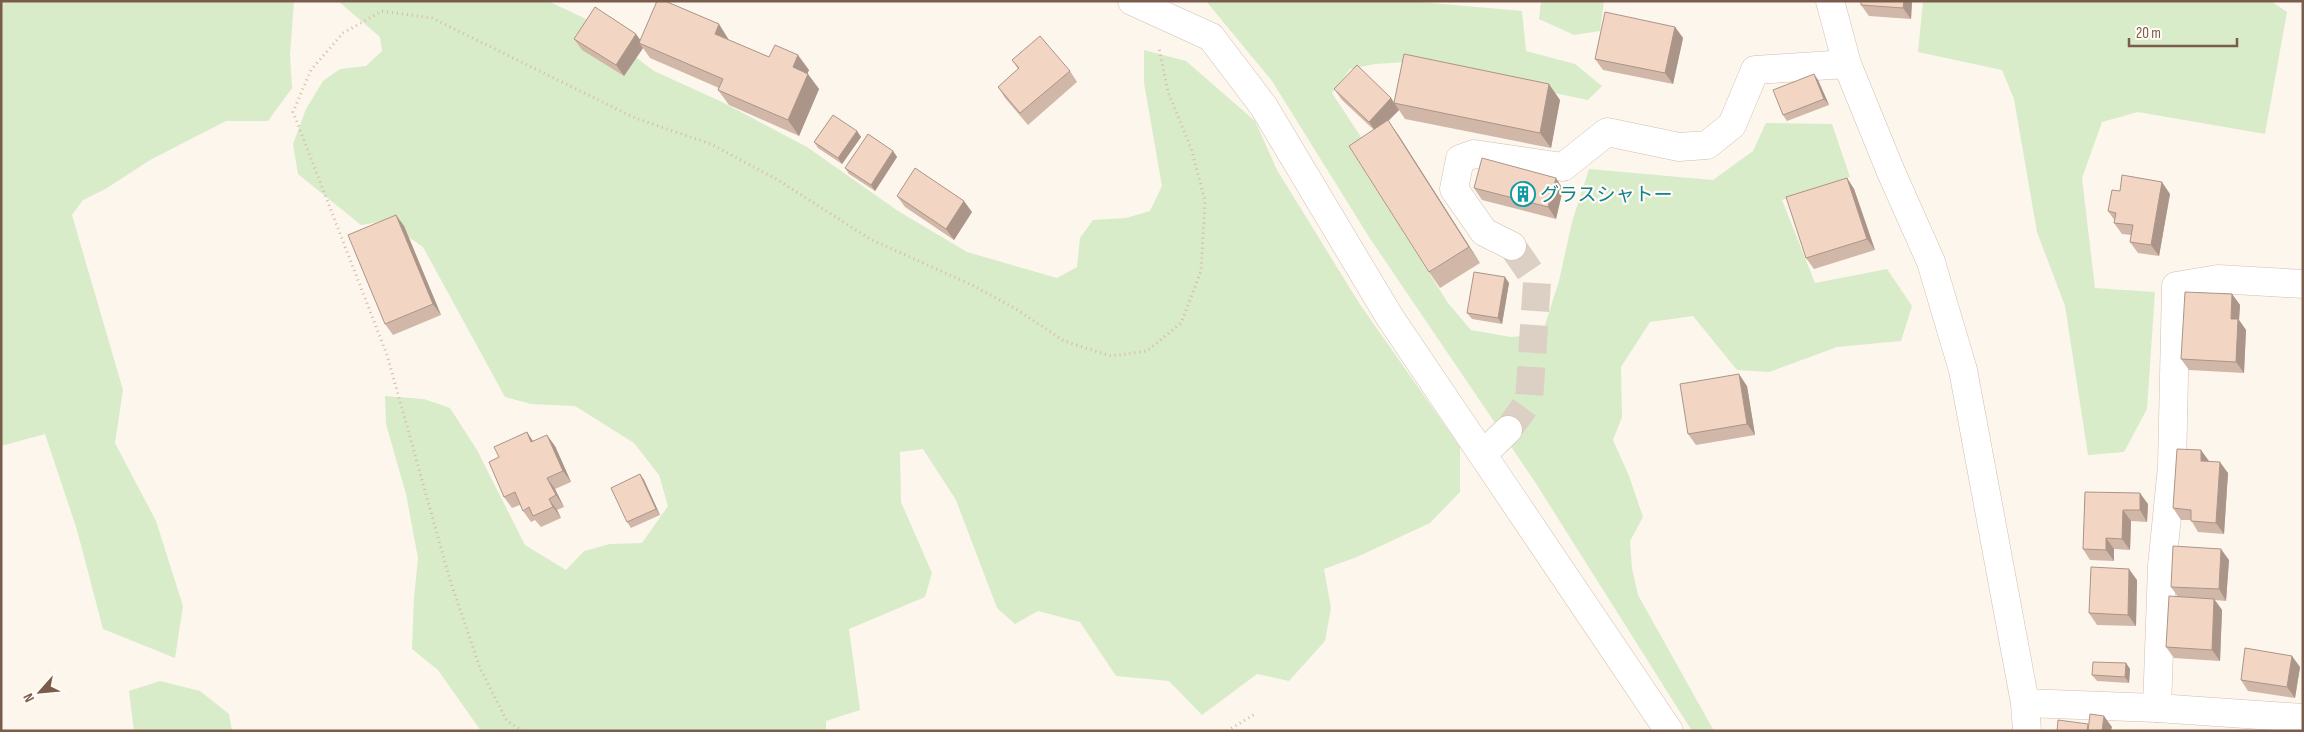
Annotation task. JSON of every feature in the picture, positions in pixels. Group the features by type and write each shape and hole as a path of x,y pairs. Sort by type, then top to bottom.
{"street":[{"path":"1132,1 1211,38 1264,107 1389,316 1669,731"},
{"path":"1830,1 1847,64 1930,262 1963,370 2025,703 2026,731"},
{"path":"1512,246 1484,232 1454,188 1460,159 1474,154 1563,167 1607,132 1679,147 1707,145 1732,125 1755,70 1847,64"},
{"path":"2157,708 2162,566 2172,467 2176,286 2218,279 2303,284"},
{"path":"1483,454 1508,430"},
{"path":"2025,703 2157,708 2303,718"}],"path":[{"path":"523,731 507,721 480,668 450,580 387,355 293,112 311,70 343,34 382,11 432,18 635,118 711,144 778,180 870,239 972,285 1016,309 1064,341 1111,356 1148,351 1181,323 1201,272 1205,201 1191,148 1168,92 1158,43"},
{"path":"1227,731 1255,714"}],"green space":[{"path":"1,1 294,1 290,55 292,88 268,121 226,121 150,160 107,188 83,200 72,215 123,390 115,443 156,521 183,606 175,658 103,629 77,530 45,434 1,446"},
{"path":"338,1 548,1 584,18 654,71 720,101 807,147 898,211 967,252 1057,278 1077,267 1080,238 1093,220 1126,218 1150,211 1162,186 1144,83 1144,50 1186,61 1255,121 1277,170 1359,303 1460,447 1460,492 1430,523 1357,557 1324,569 1331,608 1325,641 1289,681 1257,674 1202,715 1169,681 1116,676 1080,622 1038,611 1015,624 997,608 956,500 923,449 900,452 901,502 932,573 925,597 849,629 860,710 826,721 826,731 481,731 438,670 412,649 418,558 406,494 386,424 385,396 424,399 450,408 477,450 525,545 566,570 584,551 610,544 642,543 668,506 659,475 634,443 575,406 531,404 505,397 423,247 385,221 361,225 298,174 293,144 306,109 323,81 340,69 366,66 382,51 380,37"},
{"path":"1206,1 1409,1 1522,11 1526,51 1575,64 1602,86 1588,100 1406,62 1375,64 1350,69 1332,93 1365,143 1351,150 1448,303 1471,330 1511,337 1542,334 1559,281 1572,222 1589,169 1713,180 1753,151 1766,123 1832,124 1850,177 1782,200 1815,283 1887,269 1912,306 1901,341 1837,347 1769,372 1737,370 1693,316 1650,322 1621,367 1622,417 1613,440 1629,476 1643,517 1630,541 1632,568 1638,595 1714,731 1692,731 1535,482 1369,237 1272,81"},
{"path":"1541,1 1604,1 1600,31 1574,35 1539,19"},
{"path":"1923,1 2271,1 2287,12 2265,134 2138,112 2102,122 2082,178 2095,288 2155,292 2147,409 2124,452 2088,455 2065,306 2037,232 2014,99 2002,70 1918,52"},
{"path":"160,681 200,691 229,714 232,731 134,731 129,691"}],"building":[{"path":"657,1 665,1 719,24 715,34 769,57 775,45 798,55 793,67 808,74 788,120 718,90 723,79 639,43"},
{"path":"1861,1 1904,1 1903,8 1861,5"},
{"path":"595,7 636,34 616,65 574,39"},
{"path":"1605,12 1675,27 1665,73 1595,59"},
{"path":"1040,36 1070,71 1020,113 998,87 1019,68 1012,60"},
{"path":"1404,54 1549,84 1540,133 1394,103"},
{"path":"1357,65 1391,98 1369,122 1334,89"},
{"path":"1814,74 1824,99 1783,115 1773,90"},
{"path":"833,115 857,131 838,158 814,142"},
{"path":"1388,120 1469,247 1429,272 1349,146"},
{"path":"868,134 893,151 871,185 845,168"},
{"name":"グラスシャトー","path":"1482,158 1556,178 1548,207 1474,188"},
{"path":"915,168 964,201 946,229 897,196"},
{"path":"2122,175 2162,182 2151,245 2130,242 2133,225 2114,223 2116,213 2108,211 2112,190 2120,191"},
{"path":"1847,178 1867,239 1806,258 1786,197"},
{"path":"396,215 433,304 385,324 348,235"},
{"path":"1474,272 1505,277 1498,318 1467,313"},
{"path":"2185,292 2232,294 2231,319 2238,319 2236,362 2181,359"},
{"path":"1739,374 1747,424 1688,434 1680,384"},
{"path":"527,432 531,442 547,435 563,471 547,478 556,495 549,499 553,507 533,516 529,507 523,511 515,492 504,497 489,462 499,457 494,447"},
{"path":"2177,449 2201,450 2201,461 2220,462 2216,523 2191,521 2191,510 2173,508"},
{"path":"640,474 656,509 627,522 611,488"},
{"path":"2085,492 2140,493 2140,510 2123,510 2122,539 2106,538 2106,550 2083,549"},
{"path":"2173,546 2221,549 2219,589 2171,587"},
{"path":"2091,567 2129,569 2128,615 2089,613"},
{"path":"2169,596 2214,599 2212,650 2166,647"},
{"path":"2245,648 2292,656 2287,687 2241,680"},
{"path":"2093,662 2126,663 2125,677 2092,675"},
{"path":"2090,714 2104,716 2103,731 2088,731"},
{"path":"2058,720 2088,724 2087,731 2057,731"}],"tunnel":[{"path":"1508,430 1529,401 1537,282 1512,246"}],"place":[{"name":"グラスシャトー","path":"1523,194"}]}
